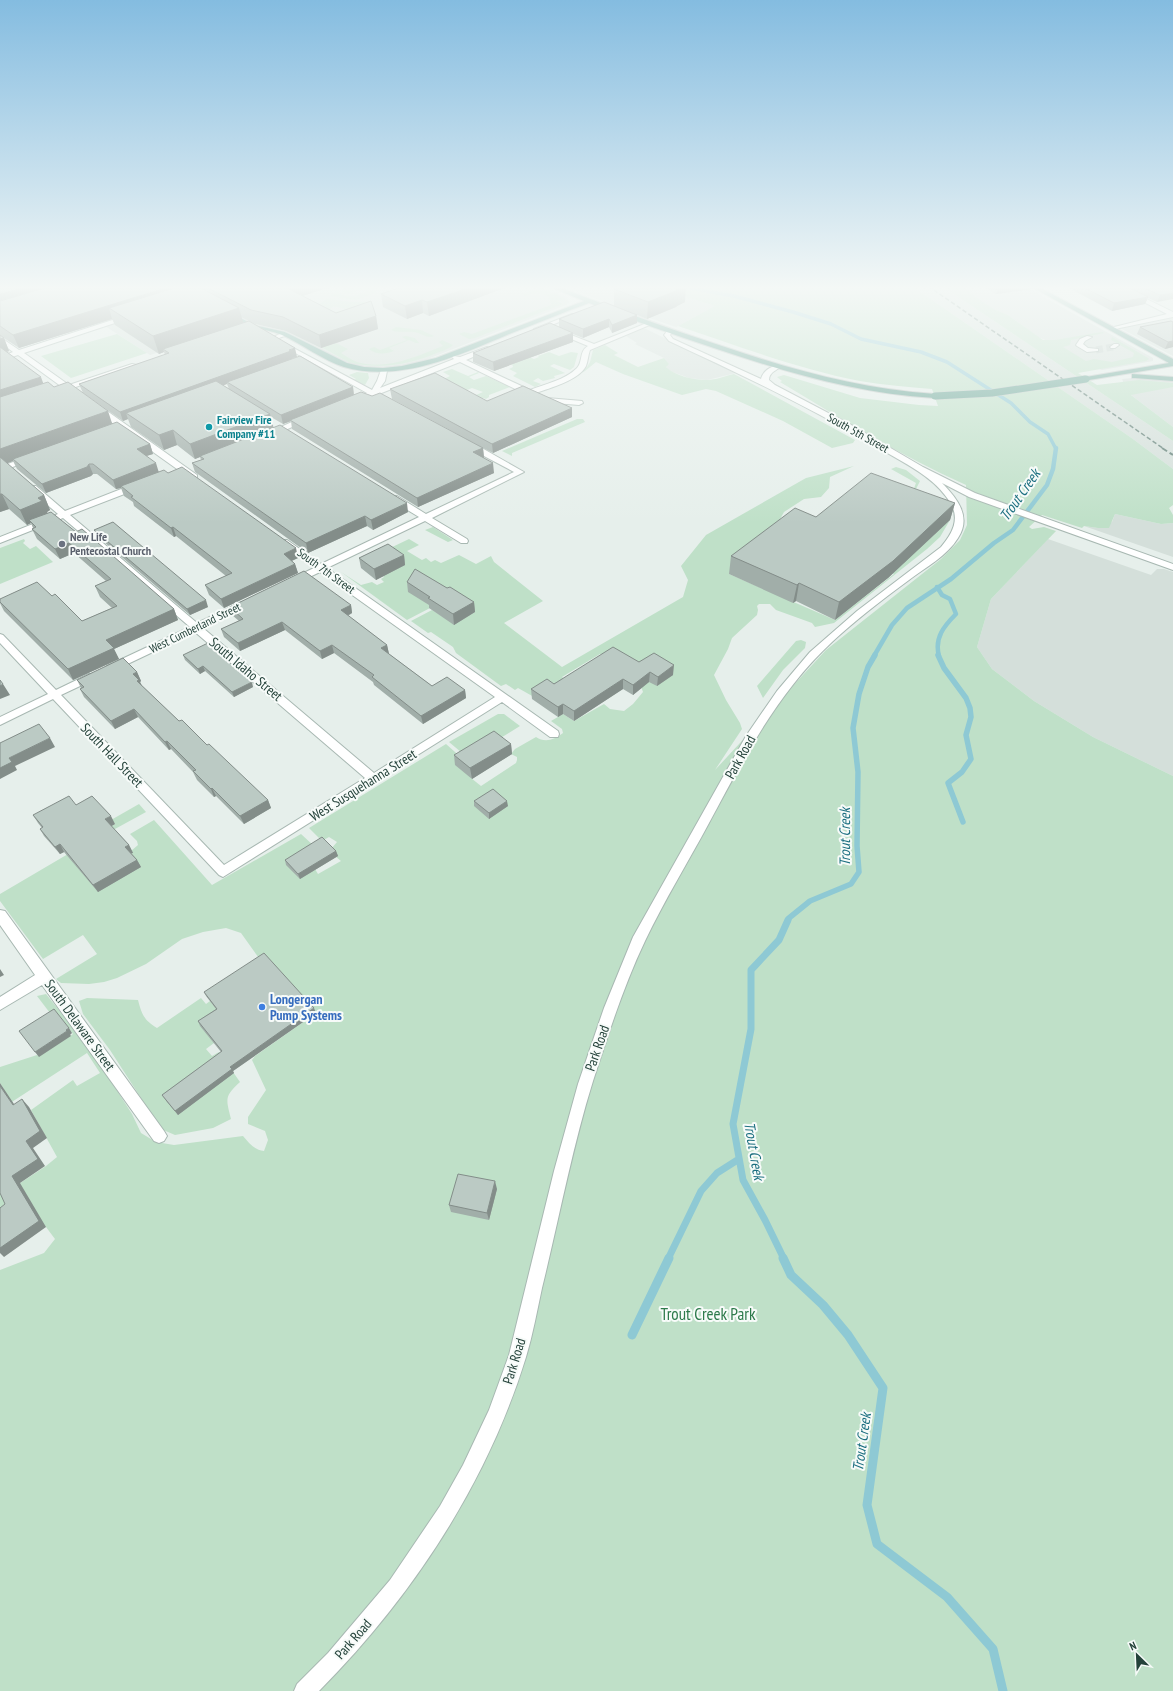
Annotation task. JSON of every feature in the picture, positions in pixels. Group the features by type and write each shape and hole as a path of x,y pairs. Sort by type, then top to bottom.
{"main road":[{"path":"347,365 354,368 383,371 419,365"},
{"path":"771,365 856,387 901,394 935,396 962,396 1000,393 1162,365"},
{"path":"1086,378 1149,376 1173,379"}],"street":[{"path":"37,365 89,402 119,427 178,470 203,484"},
{"path":"55,392 134,365"},
{"path":"321,365 382,398"},
{"path":"347,403 446,365"},
{"path":"472,365 545,400 579,403"},
{"path":"528,393 571,375 580,370 583,365"},
{"name":"South 5th Street","path":"725,365 772,387 850,428 920,469 972,495 1173,567"},
{"path":"412,367 414,371 421,375"},
{"path":"772,387 765,380 765,377 768,372 777,367"},
{"path":"338,374 354,368"},
{"path":"373,393 381,381 383,371"},
{"path":"260,438 311,418"},
{"path":"119,427 132,423"},
{"path":"286,584 520,472 462,441"},
{"path":"4,468 37,457"},
{"path":"178,470 192,464"},
{"name":"South Idaho Street","path":"4,468 22,478 374,778"},
{"name":"Park Road","path":"304,1691 336,1660 397,1587 447,1513 470,1472 497,1413 518,1354 562,1171 585,1084 611,1008 638,941 751,736 774,701 813,654 838,632 944,549 957,531 959,517 955,502 948,492 920,469"},
{"path":"0,540 146,482"},
{"path":"389,495 464,541"},
{"name":"South 7th Street","path":"279,538 554,734"},
{"name":"West Cumberland Street","path":"0,721 251,601"},
{"name":"South Hall Street","path":"0,637 223,872"},
{"name":"West Susquehanna Street","path":"223,872 502,698"},
{"name":"South Delaware Street","path":"0,915 159,1136"},
{"path":"0,1004 44,977"}],"shaded area":[{"path":"352,365 409,365 385,368 368,368"},
{"path":"667,365 719,365 736,373 707,380 689,378 670,371 666,367"},
{"path":"1026,365 1060,365 1173,441 1173,469 1133,439"},
{"path":"1089,365 1131,365 1102,370"},
{"path":"1132,378 1173,381 1173,427 1122,388 1122,379"},
{"path":"1115,514 1161,524 1173,523 1173,557 1084,526 1098,528 1112,522"},
{"path":"1048,539 1151,575 1157,569 1164,569 1173,572 1173,776 1093,737 1034,701 992,669 977,647 991,599"}],"green space":[{"path":"53,365 111,365 71,378"},
{"path":"361,365 394,365 383,366"},
{"path":"512,365 552,365 550,366 565,373 554,376 555,378 543,381 538,378 533,381 541,384 535,387 513,376 517,373 509,369 513,367"},
{"path":"556,365 575,365 570,370"},
{"path":"588,365 592,365 585,371 558,385"},
{"path":"603,365 634,365 638,367 644,365 668,365 666,367 674,373 702,380 717,379 734,374 855,440 853,443 832,448 783,421 716,391 706,389 682,395 623,374"},
{"name":"Trout Creek Park","path":"797,365 1026,365 1133,439 1173,469 1173,505 1169,508 1173,515 1173,523 1161,524 1115,514 1109,528 1084,526 1082,528 1042,515 1029,527 1032,529 1044,527 1056,531 991,599 977,647 992,669 1034,701 1093,737 1173,776 1173,1691 0,1691 0,1270 44,1253 55,1239 46,1227 0,1220 0,1184 5,1193 57,1157 31,1110 73,1080 77,1086 100,1073 87,1053 1,1109 4,1089 0,1083 0,1067 37,1055 39,1056 73,1034 58,1014 53,1017 37,996 46,994 91,1050 132,1114 141,1133 156,1142 174,1145 243,1136 255,1148 264,1151 268,1140 265,1131 248,1124 248,1117 266,1090 252,1060 255,1056 316,1013 261,961 241,933 226,928 203,932 182,939 146,964 117,978 89,984 61,983 56,979 97,954 83,935 43,959 0,901 0,894 102,834 101,832 115,824 111,820 139,804 146,812 104,835 129,854 138,845 137,841 130,834 154,820 212,885 301,834 314,846 315,869 318,874 341,861 335,856 331,849 337,842 329,837 322,841 309,828 446,744 464,760 471,778 481,786 516,763 517,757 511,754 515,749 536,737 543,740 550,740 563,733 562,729 551,721 563,714 574,721 604,704 610,709 624,711 633,704 643,692 635,670 600,654 562,677 570,683 534,697 518,688 515,690 506,684 501,686 456,653 453,647 431,632 428,633 411,621 432,610 454,624 475,612 432,607 407,620 341,572 361,585 372,582 377,585 384,582 381,579 384,577 384,551 409,539 419,545 407,551 422,560 426,558 431,562 435,560 441,563 459,555 476,564 491,556 494,562 543,601 504,623 562,667 683,597 688,580 681,566 706,535 806,478 854,466 830,477 829,488 821,497 804,499 784,512 775,528 729,574 835,620 894,574 892,573 950,520 940,537 927,549 834,623 815,627 812,623 776,610 770,604 759,604 757,606 757,615 732,638 728,649 714,675 742,729 715,770 826,650 941,559 960,540 967,525 966,485 918,462 871,436 780,382 782,381 777,377 784,375 860,398 938,406 932,389 878,384"},
{"path":"1060,365 1124,365 1078,373 1097,385 1139,380 1173,383 1173,387 1131,395 1173,427 1173,441"},
{"path":"452,369 468,376 478,372 479,373 469,377 474,380 486,376 510,387 489,395 486,399 483,398 469,404 466,402 485,394 465,402 462,401 483,392 472,388 455,395 442,380 450,376 443,372"},
{"path":"357,372 368,373 369,378 365,385 353,380 356,379 349,375"},
{"path":"577,419 583,419 585,422 512,453 512,456 502,451"},
{"path":"896,467 906,470 920,481 916,489 913,491 916,483 891,469"},
{"path":"433,527 453,540 448,542 425,530"},
{"path":"24,539 25,541 23,543 30,549 36,546 53,562 0,584 0,548"},
{"path":"801,640 806,642 805,648 783,670 763,698 757,686 796,641"},
{"path":"498,714 504,714 520,726 468,758 449,742"},
{"path":"87,998 138,1000 144,1017 157,1028 201,998 206,1004 210,1001 220,1013 218,1040 206,1049 212,1056 219,1052 240,1082 231,1091 227,1102 231,1119 213,1128 175,1135 161,1129 110,1050 83,1014 79,1001"}],"building":[{"path":"0,365 24,365 41,377 0,390"},
{"path":"134,365 252,365 120,412 79,384"},
{"path":"275,365 315,365 353,387 281,415 227,382"},
{"path":"435,373 487,401 523,386 572,408 492,444 390,389"},
{"path":"216,381 270,414 190,444 173,430 159,435 126,413"},
{"path":"48,382 54,387 68,382 108,411 0,449 0,397"},
{"path":"361,392 372,396 380,393 483,448 473,452 493,463 417,498 290,420"},
{"path":"117,422 150,444 137,449 156,463 113,480 93,464 89,464 87,467 42,484 13,459"},
{"path":"280,425 407,503 371,520 365,516 306,543 192,463 204,459 200,456"},
{"path":"0,457 44,495 38,498 42,501 20,510 2,494 0,494"},
{"path":"182,467 296,548 284,554 295,564 221,599 205,585 232,573 173,527 171,528 131,497 133,496 121,486 164,470 168,473"},
{"path":"871,473 955,503 893,561 839,602 799,583 797,585 731,556 795,508 816,517"},
{"path":"51,512 76,532 82,529 174,609 106,640 114,648 68,669 0,602 0,599 37,582 52,596 55,594 82,621 117,606 95,586 111,579 69,543 55,549 32,529 36,527 29,520"},
{"path":"113,522 206,600 187,609 94,530"},
{"path":"388,544 404,555 374,569 359,558"},
{"path":"415,569 447,588 450,587 474,602 453,614 407,582"},
{"path":"304,571 351,605 341,610 387,645 381,648 432,686 447,677 465,690 421,716 372,677 374,675 332,645 320,651 282,622 238,643 221,629 243,619 230,607"},
{"path":"208,643 252,682 232,692 203,666 198,669 183,655"},
{"path":"613,647 639,662 654,653 674,665 658,677 650,672 633,685 623,679 574,711 563,704 558,707 531,689 547,679 554,684"},
{"path":"123,658 137,672 133,674 139,680 137,681 179,721 182,720 207,745 209,744 268,800 240,816 193,771 196,770 167,741 165,742 134,709 111,721 80,689 84,687 77,680"},
{"path":"39,724 50,738 9,758 12,762 0,768 0,743"},
{"path":"494,731 511,744 470,768 454,755"},
{"path":"493,789 507,801 489,813 474,801"},
{"path":"69,796 76,805 92,796 111,816 105,819 129,845 125,847 137,860 93,885 60,844 55,847 40,829 43,827 33,815"},
{"path":"322,837 336,851 298,874 285,860"},
{"name":"Longergan Pump Systems","path":"264,953 314,1008 230,1067 232,1069 175,1111 162,1095 222,1051 198,1021 217,1009 204,992"},
{"path":"54,1009 69,1028 66,1030 67,1031 35,1052 19,1031"},
{"path":"0,1086 13,1105 22,1099 40,1131 26,1141 38,1159 12,1176 39,1221 0,1248 0,1208 5,1204 0,1193"},
{"path":"458,1174 495,1181 487,1213 449,1205"}],"waterway":[{"name":"Trout Creek","path":"952,365 1011,403 1030,422 1048,434 1056,449"},
{"name":"Trout Creek","path":"938,588 951,579 994,543 1013,530 1047,485 1053,469 1056,449"},
{"name":"Trout Creek","path":"874,656 892,625 907,608 938,588"},
{"path":"938,588 942,595 950,599 956,614 941,633 938,644 939,656"},
{"name":"Trout Creek","path":"788,921 789,918 810,901 851,884 859,872 857,846 858,772 853,728 859,694 868,667 875,655"},
{"path":"938,655 944,668 966,698 970,708 971,717 966,735 971,759 962,772 948,783 963,822"},
{"name":"Trout Creek","path":"784,1259 743,1180 733,1124 751,1029 751,970 779,940 788,920"},
{"path":"668,1259 701,1191 717,1173 739,1159"},
{"path":"632,1335 669,1258"},
{"name":"Trout Creek","path":"783,1258 791,1275 823,1305 848,1335 883,1388 867,1505 877,1544 947,1597 993,1649 1003,1691"}],"railway":[{"path":"1042,365 1164,449"},
{"path":"1162,448 1173,455"}],"place":[{"name":"Fairview Fire Company #11","path":"209,427"},
{"name":"New Life Pentecostal Church","path":"62,544"},
{"name":"Longergan Pump Systems","path":"262,1007"}]}
